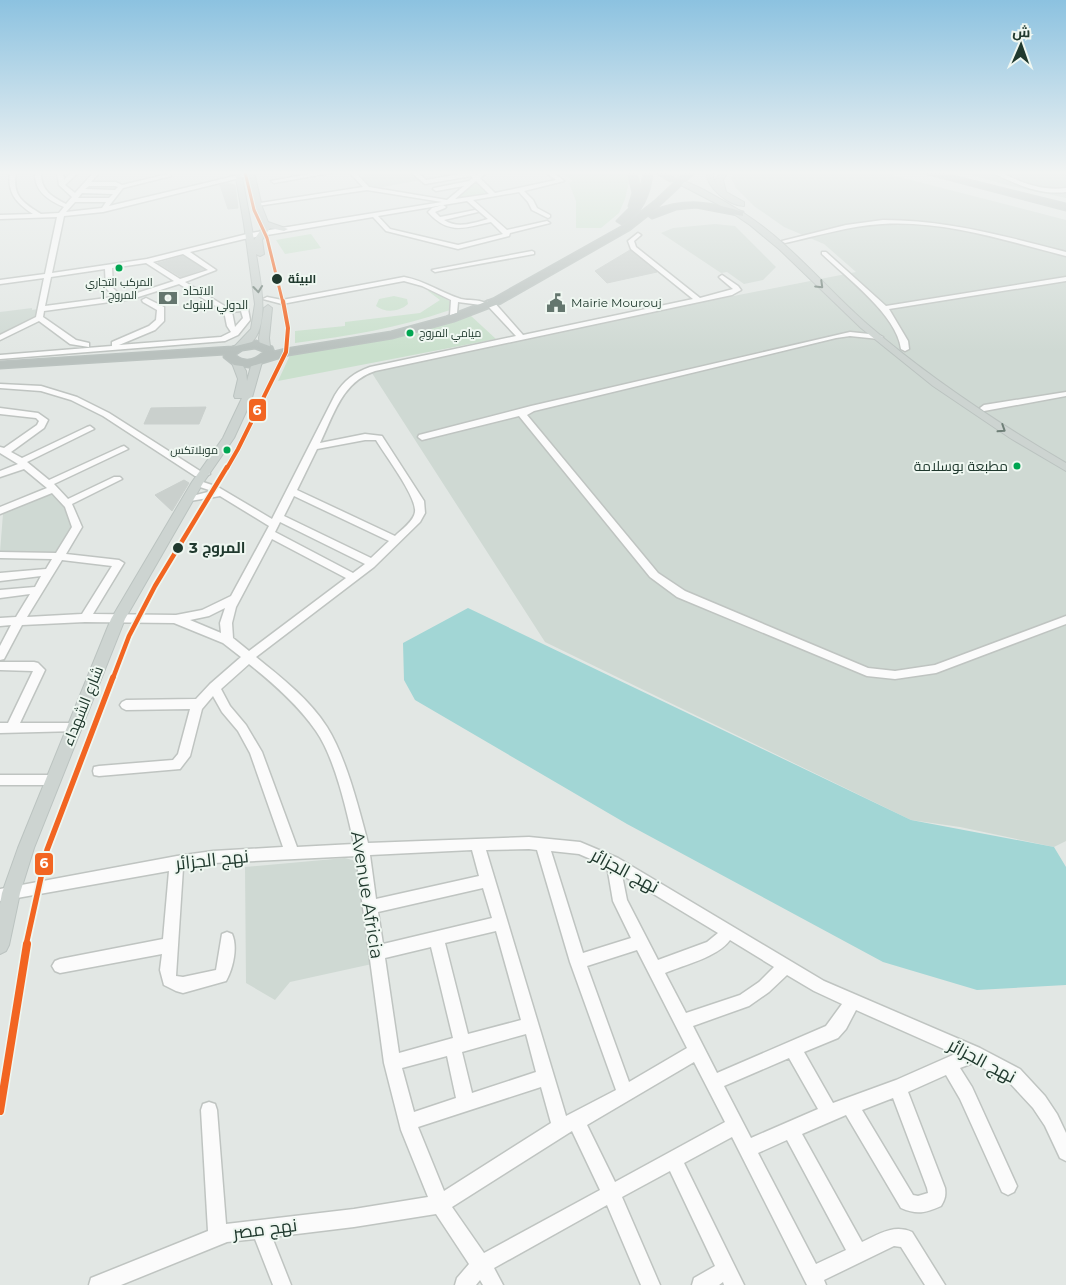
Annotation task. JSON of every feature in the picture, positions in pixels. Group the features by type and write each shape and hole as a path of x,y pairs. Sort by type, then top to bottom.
{"highway":[{"path":"0,370 181,357 286,352 392,335 450,318 534,281 610,232"},
{"path":"0,365 235,355 250,344 263,354 352,339 418,324 486,303"}],"main road":[{"path":"235,355 253,334 258,322 259,312 248,232"},
{"name":"شارع الشهداء","path":"199,478 230,433 242,409 263,354 268,313 258,244 265,232"},
{"path":"763,232 866,327 939,386 973,410 1066,468"},
{"path":"774,232 880,330 948,384 1066,458"},
{"name":"شارع الشهداء","path":"0,945 6,894 118,619 199,478 241,390 242,370 235,355"}],"street":[{"path":"39,318 58,232"},
{"path":"0,282 147,261 186,253 263,232"},
{"path":"396,232 458,247 502,238 507,235 506,232"},
{"path":"785,241 832,232"},
{"path":"979,232 1066,254"},
{"path":"638,235 632,241 633,248 698,300"},
{"path":"430,240 436,236"},
{"path":"458,247 463,265"},
{"path":"41,308 138,296 213,269 186,253"},
{"path":"435,270 532,253"},
{"path":"824,253 884,308 904,341 905,349"},
{"path":"147,261 227,310 230,314 230,325 235,333"},
{"path":"108,267 110,288 120,299"},
{"path":"227,640 226,623 231,607 292,491 345,384 362,372 643,309 698,300 737,290 736,287 722,276"},
{"path":"267,299 282,302 404,279 418,281 454,301 486,303 521,337"},
{"path":"884,308 1066,279"},
{"path":"119,345 152,328 160,321 161,309 146,300"},
{"path":"453,313 454,301"},
{"path":"268,313 282,302"},
{"path":"0,357 119,345 219,340 235,333 246,320 246,310 241,308 227,310"},
{"path":"0,338 39,318"},
{"path":"39,318 78,344 99,347"},
{"path":"422,437 850,334 866,327"},
{"path":"850,334 879,337"},
{"path":"0,386 36,388 63,394 84,402 354,578"},
{"path":"984,408 1066,394"},
{"path":"0,411 38,416 44,420 41,426 3,450 23,464 67,503 77,526 19,620 0,656"},
{"path":"523,412 524,419 654,575 680,594 866,672 895,675 936,669 1066,620"},
{"path":"0,474 90,429"},
{"path":"99,771 176,764 184,756 199,704 214,687 249,657 354,578 417,520 420,507 419,501 379,438 365,437 314,447"},
{"path":"0,510 124,449"},
{"path":"67,503 117,478"},
{"path":"292,491 396,540"},
{"path":"187,500 222,493"},
{"path":"273,525 372,563"},
{"path":"0,555 58,556 119,563 84,618"},
{"path":"0,577 49,572"},
{"path":"0,594 38,590"},
{"path":"175,620 205,613 236,598"},
{"name":"Avenue Africia","path":"0,622 84,618 175,620 198,627 227,640 249,657 304,706 323,731 347,787 362,848 392,1064 408,1122 440,1204 494,1285"},
{"path":"0,666 34,666 38,670 6,728 73,728"},
{"path":"214,687 226,709 242,728 256,752 292,853"},
{"path":"126,705 199,704"},
{"path":"0,780 53,780"},
{"path":"477,844 546,1078 568,1124 612,1193 652,1285"},
{"name":"نهج الجزائر","path":"6,894 213,857 362,848 477,844 542,844 580,848 613,862 819,986 974,1054 1014,1075 1026,1087 1051,1120 1066,1152"},
{"path":"542,844 578,962 625,1093"},
{"path":"177,862 168,970 169,980 183,985 221,976 225,969 227,939"},
{"path":"613,862 620,901 814,1280 858,1254 893,1237 906,1238 936,1285"},
{"path":"370,906 488,880"},
{"path":"376,953 500,923"},
{"path":"655,969 717,945 728,931"},
{"path":"437,939 466,1103"},
{"path":"578,962 641,942"},
{"path":"60,966 170,945"},
{"path":"683,1022 744,1001 764,987 786,966"},
{"path":"714,1082 832,1032 853,1001"},
{"path":"392,1064 531,1026"},
{"path":"793,1048 829,1113"},
{"path":"440,1204 568,1124 698,1051"},
{"path":"747,1149 829,1113 898,1088 974,1054"},
{"path":"950,1065 966,1093 1008,1186"},
{"path":"408,1122 546,1078"},
{"path":"850,1106 907,1202 918,1205 934,1200 937,1196 936,1188 898,1088"},
{"path":"209,1110 218,1237"},
{"path":"464,1285 480,1265 735,1126"},
{"path":"790,1129 858,1254"},
{"path":"673,1159 730,1277 701,1285"},
{"name":"نهج مصر","path":"98,1285 227,1233 354,1218 440,1204"},
{"path":"260,1229 282,1285"}],"shaded area":[{"path":"741,232 776,267 763,280 744,284 727,272 721,273 661,233"},
{"path":"796,232 1066,232 1066,841 1054,847 960,827 911,820 545,642 370,370 856,272 824,244"},
{"path":"32,308 32,310 37,309 35,317 0,334 0,312"},
{"path":"55,494 65,504 75,529 60,553 0,552 3,514 45,495"},
{"path":"345,858 356,861 360,873 372,964 290,982 275,1000 246,983 245,867"}],"green space":[{"path":"311,234 321,248 285,254 276,240"},
{"path":"430,289 451,302 453,305 450,310 412,322 373,331 295,343 295,331 345,326 345,322 420,313 440,300 428,291"},
{"path":"394,296 407,299 408,304 392,311 376,306 379,299"},
{"path":"470,315 496,339 278,381 291,353 370,342 420,331"}],"water":[{"path":"468,608 911,820 1054,847 1066,867 1066,985 977,990 883,962 627,824 415,700 404,680 403,643"}],"building":[{"path":"630,250 657,272 607,283 595,271"},
{"path":"183,256 204,269 181,277 158,263"},
{"path":"206,407 199,424 144,424 151,408"},
{"path":"184,480 189,483 172,511 155,495"}],"transit line":[{"name":"6","path":"0,1111 22,965 47,850 129,636 155,586 238,449 286,352 288,328 264,232"}],"place":[{"name":"المركب التجاري المروج 1","path":"119,268"},
{"name":"البيئة","path":"277,279"},
{"name":"الاتحاد الدولي للبنوك","path":"168,298"},
{"name":"Mairie Mourouj","path":"556,303"},
{"name":"ميامي المروج","path":"410,333"},
{"name":"موبلاتكس","path":"227,450"},
{"name":"مطبعة بوسلامة","path":"1017,466"},
{"name":"المروج 3","path":"178,548"}]}
